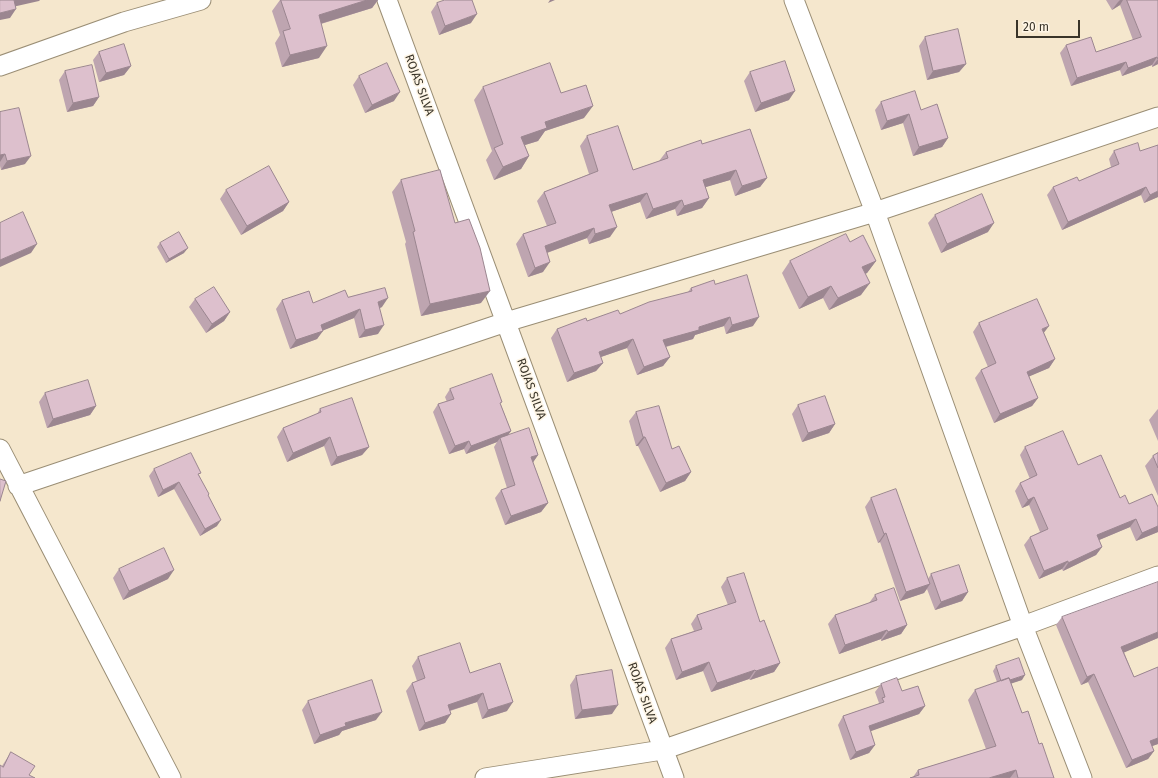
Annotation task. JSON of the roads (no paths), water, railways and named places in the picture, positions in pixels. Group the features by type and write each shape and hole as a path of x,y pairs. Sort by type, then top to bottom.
{"street":[{"path":"0,66 124,22 201,0"},
{"name":"ROJAS SILVA","path":"387,0 662,750 674,778"},
{"path":"794,0 874,212 1024,626 1082,778"},
{"path":"18,486 506,322 874,212 1158,117"},
{"path":"0,449 170,778"},
{"path":"486,778 662,750 1024,626 1158,576"}]}
